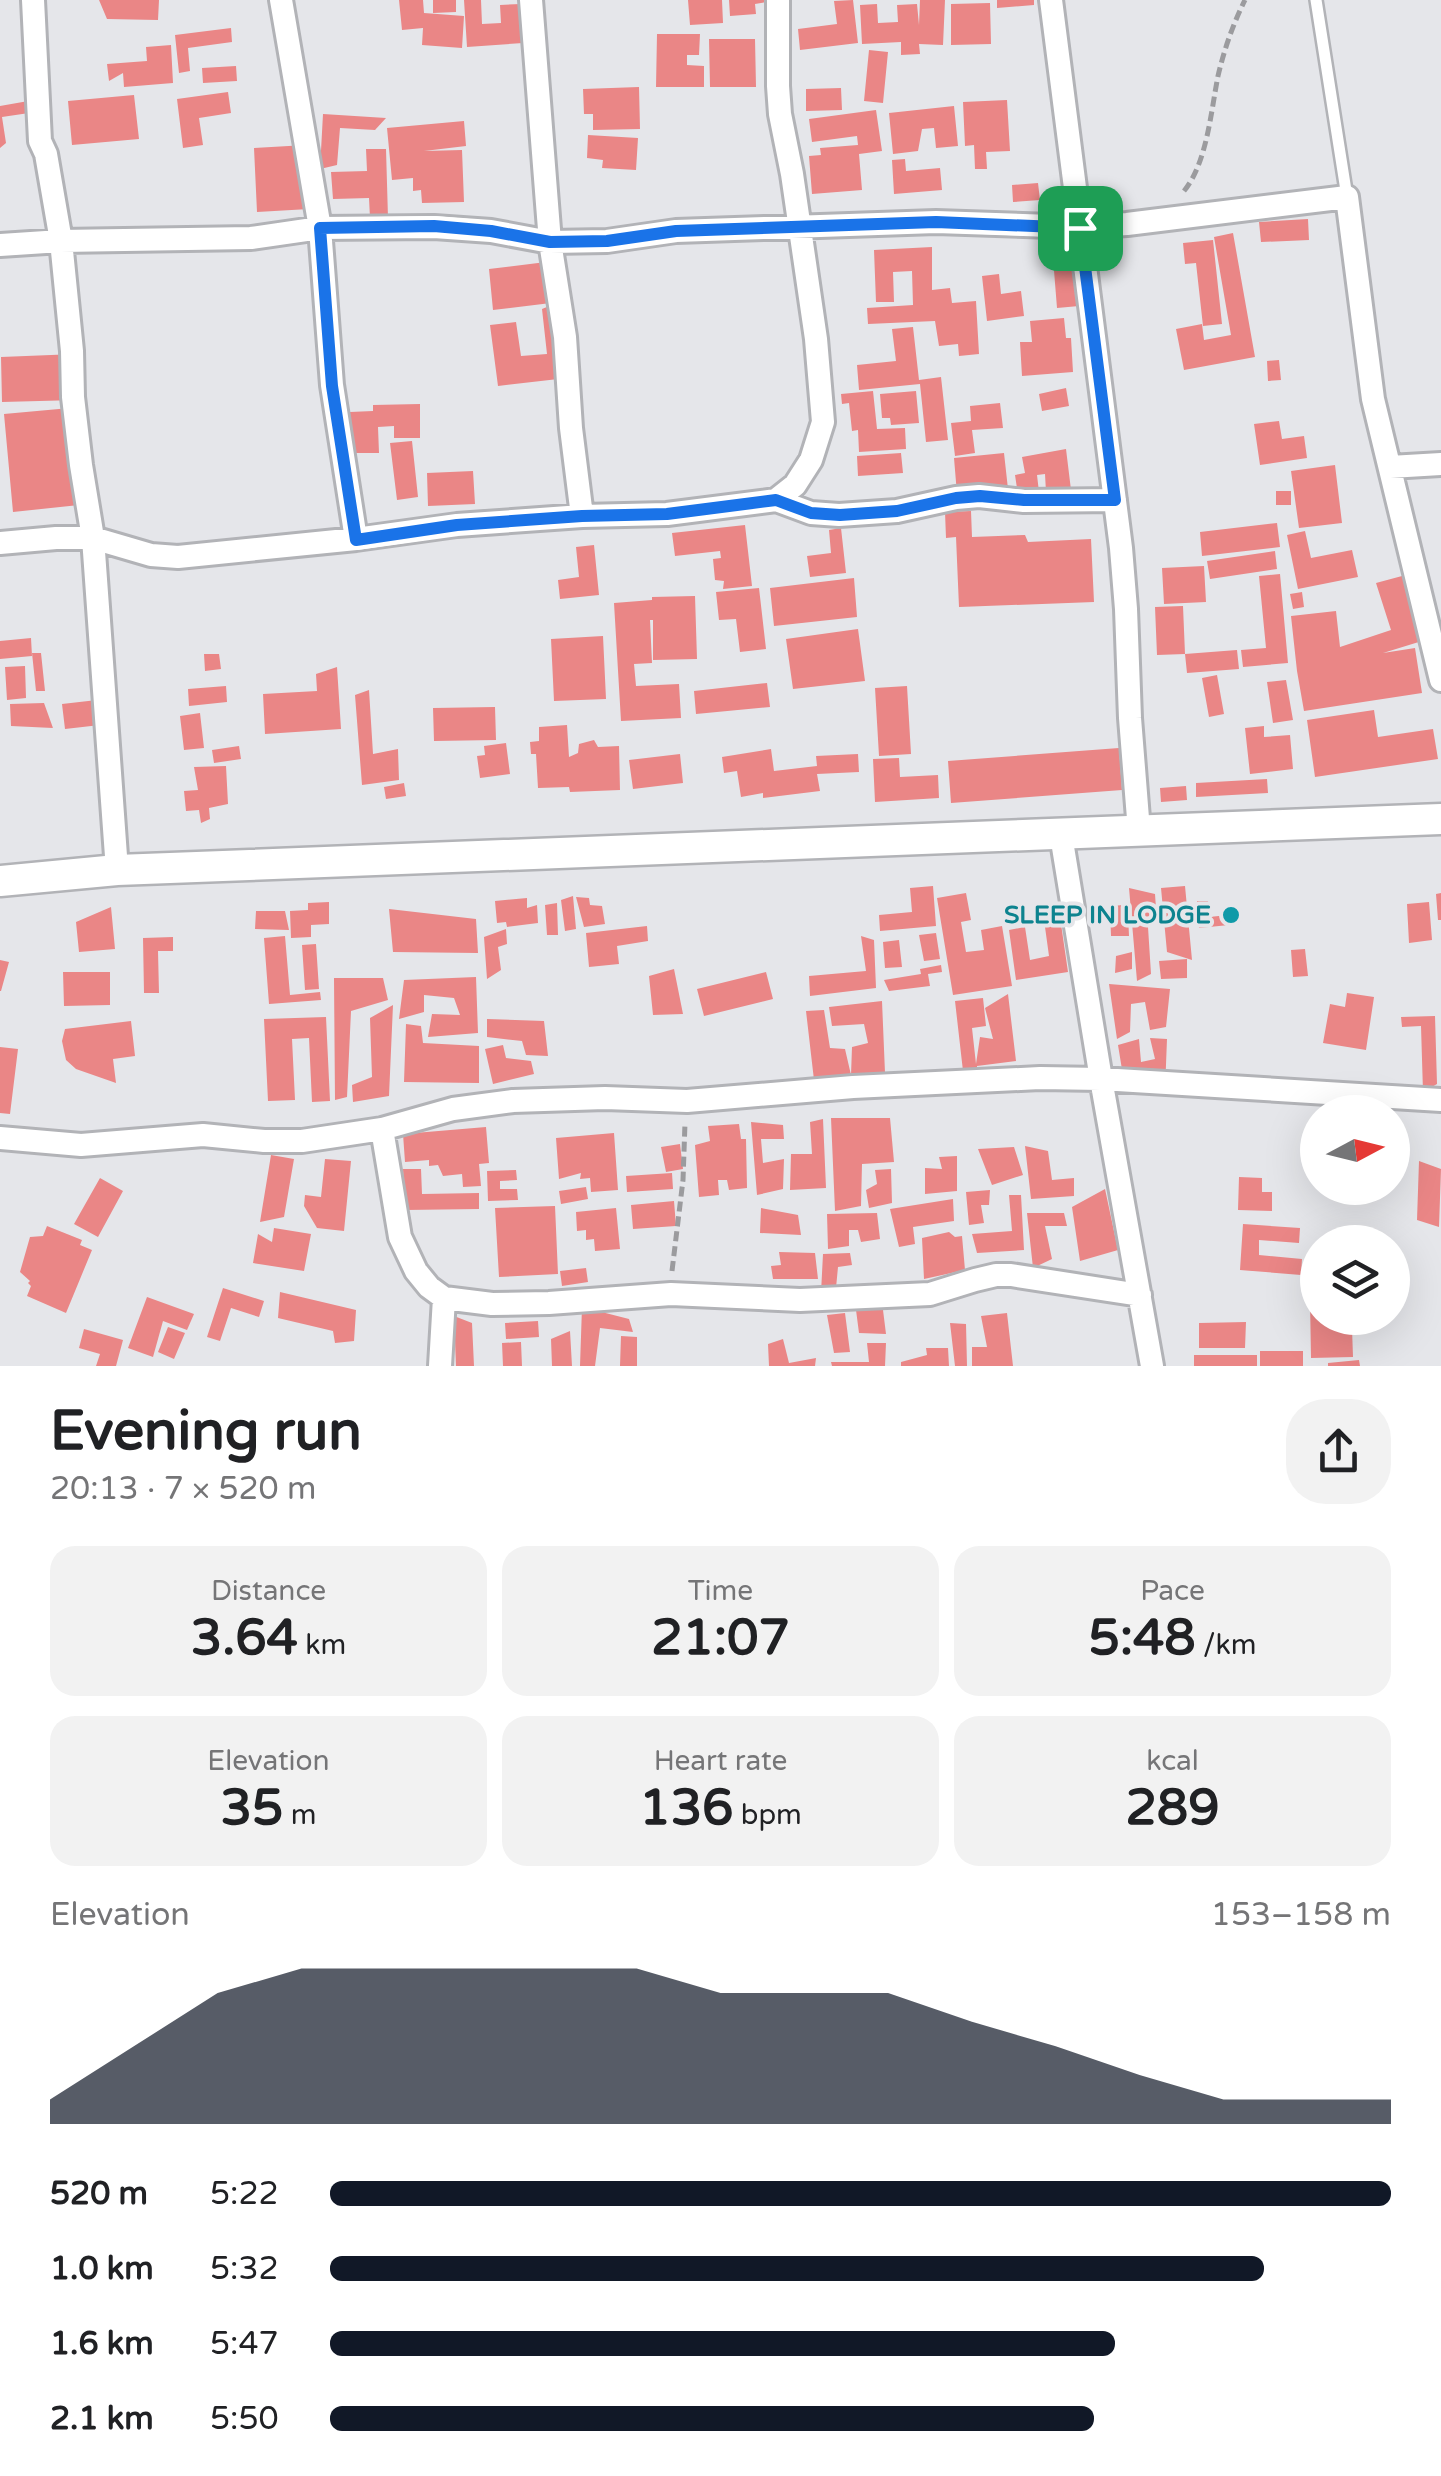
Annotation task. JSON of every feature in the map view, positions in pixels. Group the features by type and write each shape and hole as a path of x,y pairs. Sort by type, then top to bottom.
{"main road":[{"path":"0,881 117,870 1441,819"}],"street":[{"path":"33,0 40,141 46,154 61,241 73,397 93,538 117,870"},
{"path":"281,0 320,228 332,386 356,540"},
{"path":"531,0 550,242 565,338 582,516"},
{"path":"776,500 795,485 811,460 822,422 816,339 780,114 778,0"},
{"path":"1051,0 1115,500 1126,609 1139,832"},
{"path":"0,244 252,238 320,228 434,226 550,242 607,241 676,231 936,222 1080,228 1347,198 1373,399 1441,680"},
{"path":"1390,466 1441,464"},
{"path":"0,543 93,538 152,555 178,557 356,540 457,525 667,514 776,500 811,513 840,515 897,511 980,496 1115,500"},
{"path":"1061,835 1152,1366"},
{"path":"0,1138 81,1145 203,1136 302,1140 382,1128 453,1109 513,1101 686,1101 1040,1078 1441,1100"},
{"path":"382,1128 400,1238 416,1271 444,1298 492,1304 549,1304 670,1294 800,1300 930,1294 996,1275 1140,1295"},
{"path":"440,1366 444,1298"}],"lane":[{"path":"1316,0 1347,198"}],"path":[{"path":"1158,221 1198,171 1220,69 1245,0"},
{"path":"670,1294 683,1180 686,1101"}],"building":[{"path":"99,0 159,0 158,20 107,19"},
{"path":"399,0 423,0 424,13 464,16 462,48 422,45 423,28 402,30"},
{"path":"433,0 456,0 456,12 433,13"},
{"path":"464,0 481,0 482,24 501,23 500,5 521,4 523,43 467,47"},
{"path":"688,0 722,0 723,23 690,25"},
{"path":"729,0 767,2 755,4 756,14 730,16"},
{"path":"853,0 858,43 800,50 798,29 837,24 834,1"},
{"path":"920,0 945,0 943,45 919,44 920,54 901,55 901,42 862,44 860,5 877,4 878,23 898,22 897,5 917,4 919,25"},
{"path":"997,0 1034,0 1034,5 997,8"},
{"path":"990,3 991,44 951,45 951,4"},
{"path":"231,28 232,42 188,48 190,71 179,73 175,35"},
{"path":"657,34 700,34 699,55 687,55 687,65 704,66 704,87 656,87"},
{"path":"709,39 755,39 756,87 710,87"},
{"path":"171,45 173,83 124,87 123,73 109,81 107,64 147,61 146,47"},
{"path":"869,50 888,52 883,103 864,101"},
{"path":"236,66 237,81 203,83 202,68"},
{"path":"639,87 640,129 593,130 593,114 584,114 583,89"},
{"path":"841,88 842,110 806,111 806,89"},
{"path":"228,92 231,113 199,118 203,145 183,148 177,99"},
{"path":"134,95 139,139 72,145 68,101"},
{"path":"34,100 29,113 2,117 6,143 0,148 0,106"},
{"path":"1007,100 1010,151 986,152 987,169 975,169 974,145 965,146 963,102"},
{"path":"954,106 958,146 936,148 934,128 922,129 918,151 893,154 889,113"},
{"path":"876,110 882,151 859,154 862,190 812,194 809,156 821,155 820,148 858,145 857,136 812,142 809,119"},
{"path":"323,114 386,118 375,130 340,128 337,165 320,169"},
{"path":"464,121 466,146 424,151 462,150 464,202 422,203 421,190 413,191 413,178 392,180 387,128"},
{"path":"588,135 638,138 636,170 602,168 603,160 587,158"},
{"path":"306,145 309,209 257,212 254,148"},
{"path":"366,149 386,149 388,218 370,218 369,198 333,199 331,172 367,171"},
{"path":"905,159 906,171 940,168 942,190 894,194 892,160"},
{"path":"1038,183 1040,200 1013,202 1012,185"},
{"path":"1308,219 1309,240 1261,242 1259,222"},
{"path":"1233,233 1255,357 1184,370 1176,329 1202,324 1204,340 1231,335 1214,237"},
{"path":"1213,240 1222,324 1203,326 1196,263 1185,264 1183,243"},
{"path":"932,247 932,290 950,288 952,303 976,301 979,354 959,356 958,344 939,346 935,321 868,324 867,308 913,305 912,271 893,272 894,302 876,302 874,250"},
{"path":"1075,257 1079,306 1057,308 1053,258"},
{"path":"554,261 559,302 493,310 489,269"},
{"path":"999,274 1001,294 1021,291 1024,316 987,321 982,276"},
{"path":"559,302 567,378 498,386 490,325 516,322 521,356 547,354 542,309"},
{"path":"1064,318 1066,338 1071,338 1073,372 1022,376 1020,342 1032,342 1030,321"},
{"path":"913,327 919,380 941,377 948,440 926,442 920,384 859,390 857,365 896,361 892,329"},
{"path":"76,354 77,400 2,402 1,357"},
{"path":"1279,360 1281,380 1268,381 1267,361"},
{"path":"1066,388 1069,406 1042,411 1039,394"},
{"path":"873,391 877,429 905,428 906,449 859,452 858,430 852,431 849,403 842,404 841,394"},
{"path":"916,391 919,423 891,425 890,418 882,418 880,394"},
{"path":"1000,403 1003,428 972,430 975,453 955,456 951,423 971,421 970,406"},
{"path":"420,404 420,438 394,438 394,426 378,427 379,453 351,453 350,412 373,411 373,405"},
{"path":"70,408 79,505 13,512 4,414"},
{"path":"1279,421 1282,439 1304,436 1307,458 1260,465 1254,424"},
{"path":"412,441 418,497 397,500 390,443"},
{"path":"1066,449 1071,490 1046,492 1045,474 1037,475 1039,492 1018,495 1015,475 1025,473 1022,457"},
{"path":"901,453 903,473 858,476 857,456"},
{"path":"1004,453 1008,489 957,494 954,458"},
{"path":"1335,465 1342,523 1299,528 1291,471"},
{"path":"473,471 475,504 428,506 427,473"},
{"path":"1276,491 1291,491 1291,505 1276,505"},
{"path":"971,511 972,537 1025,535 1028,542 1091,539 1094,602 959,607 956,537 946,538 945,512"},
{"path":"1277,523 1280,547 1202,556 1200,532"},
{"path":"745,525 752,586 723,589 724,581 715,580 713,559 721,558 720,551 675,556 672,533"},
{"path":"841,528 846,573 810,577 807,556 831,553 829,530"},
{"path":"1305,531 1311,558 1352,550 1358,577 1298,589 1287,535"},
{"path":"594,545 599,595 560,599 558,580 579,577 576,547"},
{"path":"1275,551 1277,569 1210,579 1207,561"},
{"path":"1204,566 1206,602 1164,604 1162,568"},
{"path":"1280,574 1288,663 1243,667 1241,650 1266,648 1259,576"},
{"path":"1402,576 1422,641 1383,653 1415,648 1422,693 1304,711 1291,616 1336,611 1340,647 1391,630 1376,583"},
{"path":"854,578 857,617 774,626 770,588"},
{"path":"759,588 766,649 740,652 736,619 719,620 716,592"},
{"path":"1302,592 1304,607 1293,609 1290,594"},
{"path":"695,596 697,659 653,660 650,620 652,663 634,664 636,686 679,684 681,718 621,721 614,603"},
{"path":"1183,606 1185,654 1157,655 1155,607"},
{"path":"858,629 865,681 793,689 786,639"},
{"path":"603,636 606,699 554,701 551,639"},
{"path":"31,638 32,656 0,659 0,641"},
{"path":"1237,650 1239,669 1187,673 1185,654"},
{"path":"32,653 41,653 45,691 36,691"},
{"path":"204,654 219,654 221,669 205,671"},
{"path":"25,666 26,698 7,700 5,667"},
{"path":"337,667 341,729 265,734 263,694 317,691 316,674"},
{"path":"1217,675 1224,714 1209,717 1202,678"},
{"path":"1286,680 1293,720 1273,723 1267,682"},
{"path":"767,683 770,707 696,714 694,691"},
{"path":"226,686 227,702 189,706 188,689"},
{"path":"907,686 911,754 879,756 875,688"},
{"path":"369,690 373,754 398,749 399,780 362,785 355,695"},
{"path":"97,700 100,725 65,729 62,704"},
{"path":"44,703 53,728 11,726 10,704"},
{"path":"495,707 496,740 434,741 433,708"},
{"path":"1374,710 1378,737 1433,729 1438,759 1315,777 1307,720"},
{"path":"200,713 204,748 184,750 180,716"},
{"path":"567,725 569,757 578,753 579,744 594,740 598,747 619,746 620,790 570,792 569,787 538,788 536,754 531,754 530,742 539,741 539,727"},
{"path":"1264,726 1264,737 1290,735 1293,769 1250,774 1245,728"},
{"path":"506,743 510,774 480,778 477,756 485,755 484,746"},
{"path":"239,746 241,759 214,763 212,750"},
{"path":"1119,748 1122,790 951,803 948,761"},
{"path":"771,749 774,771 817,766 816,756 858,754 859,772 817,774 820,791 741,797 737,771 724,773 722,757"},
{"path":"680,754 683,783 633,789 629,760"},
{"path":"899,758 900,777 938,775 939,798 875,802 873,759"},
{"path":"226,766 228,804 209,808 210,819 201,823 199,810 186,811 184,791 198,790 194,767"},
{"path":"1267,779 1268,793 1196,797 1196,783"},
{"path":"404,783 406,796 386,799 384,787"},
{"path":"1186,786 1187,800 1161,802 1160,788"},
{"path":"933,886 936,926 880,931 879,915 912,912 910,888"},
{"path":"1185,886 1192,960 1167,952 1161,888"},
{"path":"1129,888 1155,894 1157,923 1148,927 1151,974 1137,981"},
{"path":"966,893 971,920 961,922 966,952 984,950 981,930 1002,926 1012,986 953,995 937,898"},
{"path":"1441,893 1441,920 1438,920 1436,894"},
{"path":"573,896 576,929 565,931 561,900"},
{"path":"576,897 589,898 590,905 602,906 605,924 584,927"},
{"path":"527,898 527,908 537,905 538,923 507,927 506,922 497,923 495,901"},
{"name":"SLEEP IN LODGE","path":"1197,901 1208,901 1209,917 1238,914 1239,924 1199,928"},
{"path":"329,902 329,924 311,925 311,937 291,938 290,911 308,910 308,903"},
{"path":"1429,902 1432,940 1409,943 1407,904"},
{"path":"557,903 558,935 547,935 545,905"},
{"name":"SLEEP IN LODGE","path":"1124,905 1129,936 1111,936 1110,906"},
{"path":"111,907 115,949 79,952 76,922"},
{"path":"389,909 476,919 478,953 393,952"},
{"path":"256,911 285,911 289,930 255,929"},
{"path":"1061,924 1068,972 1016,980 1009,930 1025,927 1030,960 1049,956 1045,927"},
{"path":"647,926 648,941 617,946 619,964 589,967 586,933"},
{"path":"506,929 507,944 498,947 501,970 487,979 484,937"},
{"path":"936,933 940,959 924,961 919,935"},
{"path":"285,936 290,995 320,992 321,1000 269,1004 264,938"},
{"path":"861,936 874,940 876,988 810,996 809,976 866,971"},
{"path":"173,937 173,951 158,951 159,993 144,993 143,938"},
{"path":"899,940 902,967 885,968 883,942"},
{"path":"316,944 319,989 305,990 302,945"},
{"path":"1305,949 1308,976 1293,977 1291,950"},
{"path":"1132,952 1132,969 1115,973 1116,956"},
{"path":"1187,959 1187,978 1161,979 1159,961"},
{"path":"0,960 9,962 1,991 0,991"},
{"path":"941,965 942,972 928,974 930,986 889,991 884,980 921,974 920,969"},
{"path":"674,969 683,1014 653,1015 649,976"},
{"path":"63,972 110,972 110,1005 64,1006"},
{"path":"766,972 773,999 704,1016 697,989"},
{"path":"476,977 478,1033 428,1037 432,1014 460,1015 454,998 424,995 424,1012 399,1019 404,980"},
{"path":"334,978 383,978 388,1000 351,1011 347,1097 335,1100"},
{"path":"1109,984 1170,989 1166,1027 1150,1030 1145,1002 1131,1004 1130,1032 1117,1039"},
{"path":"1347,993 1374,997 1366,1050 1323,1043 1330,1004 1345,1007"},
{"path":"1008,994 1016,1061 963,1071 955,1001 983,998 986,1026 972,1028 976,1064 980,1037 993,1039 985,1008"},
{"path":"882,1001 885,1073 851,1075 852,1047 868,1043 864,1024 832,1026 829,1007"},
{"path":"393,1005 389,1096 353,1102 352,1085 372,1077 370,1018"},
{"path":"824,1010 830,1048 845,1049 851,1075 814,1080 806,1011"},
{"path":"1435,1016 1437,1084 1423,1092 1421,1026 1402,1027 1401,1017"},
{"path":"326,1017 330,1101 312,1102 309,1038 292,1039 295,1100 268,1101 264,1019"},
{"path":"487,1019 544,1021 548,1056 526,1055 522,1041 487,1037"},
{"path":"131,1021 135,1056 113,1059 116,1083 76,1069 66,1060 62,1041 65,1029"},
{"path":"406,1024 421,1026 423,1043 479,1046 479,1083 404,1082"},
{"path":"1150,1038 1167,1039 1165,1090 1126,1094 1118,1045 1139,1039 1141,1062 1155,1059"},
{"path":"503,1045 506,1058 531,1061 534,1074 493,1084 485,1049"},
{"path":"0,1047 18,1049 10,1114 0,1113"},
{"path":"831,1118 890,1118 894,1162 862,1164 861,1206 835,1211"},
{"path":"823,1119 826,1188 790,1190 791,1154 812,1154 810,1122"},
{"path":"751,1122 783,1125 784,1139 761,1139 763,1163 784,1159 783,1189 757,1195"},
{"path":"739,1124 741,1139 746,1139 747,1188 729,1190 727,1180 718,1180 719,1195 699,1197 695,1145 710,1141 708,1126"},
{"path":"486,1127 489,1163 479,1164 481,1186 463,1187 462,1174 443,1176 438,1165 429,1166 429,1160 405,1162 403,1134"},
{"path":"614,1133 618,1190 591,1192 590,1178 580,1179 581,1173 559,1179 556,1138"},
{"path":"680,1144 683,1169 666,1172 661,1147"},
{"path":"1025,1146 1048,1151 1052,1180 1074,1178 1074,1196 1031,1199"},
{"path":"1014,1147 1023,1175 992,1185 978,1149"},
{"path":"271,1155 294,1159 284,1217 260,1222"},
{"path":"957,1156 957,1191 925,1194 925,1168 942,1169 939,1157"},
{"path":"325,1159 351,1161 344,1231 317,1228 304,1206 305,1195 321,1197"},
{"path":"1419,1161 1441,1169 1439,1227 1417,1220"},
{"path":"403,1169 421,1169 422,1194 479,1193 479,1209 405,1210"},
{"path":"891,1169 892,1203 869,1208 866,1190 877,1184 875,1170"},
{"path":"516,1170 517,1180 500,1181 500,1189 517,1189 518,1200 488,1201 487,1171"},
{"path":"672,1173 673,1189 627,1192 626,1176"},
{"path":"1239,1177 1262,1178 1262,1192 1272,1192 1272,1211 1238,1210"},
{"path":"100,1178 123,1191 98,1237 74,1224"},
{"path":"586,1187 588,1199 561,1204 559,1191"},
{"path":"1105,1189 1118,1250 1080,1261 1072,1207"},
{"path":"990,1190 989,1205 981,1205 984,1223 969,1225 966,1192"},
{"path":"1009,1195 1021,1195 1024,1250 977,1253 972,1234 1012,1231"},
{"path":"953,1199 954,1221 913,1227 915,1244 899,1247 890,1209"},
{"path":"674,1201 676,1226 633,1229 631,1205"},
{"path":"555,1206 558,1274 499,1277 495,1208"},
{"path":"616,1208 620,1249 595,1251 594,1239 586,1240 586,1230 577,1231 576,1212"},
{"path":"761,1208 798,1215 801,1235 760,1233"},
{"path":"877,1213 880,1239 861,1242 858,1230 849,1230 849,1246 828,1249 827,1214"},
{"path":"1027,1213 1064,1213 1067,1226 1045,1226 1052,1259 1033,1268"},
{"path":"1243,1224 1300,1228 1299,1243 1259,1240 1259,1255 1300,1259 1300,1275 1240,1270"},
{"path":"47,1226 82,1240 80,1245 92,1250 66,1313 27,1296 30,1281 20,1272 30,1237 43,1236"},
{"path":"274,1228 311,1234 304,1271 253,1263 258,1234 272,1242"},
{"path":"949,1232 955,1237 962,1236 965,1270 924,1279 922,1238"},
{"path":"779,1252 815,1253 818,1279 773,1279 771,1266 781,1265"},
{"path":"850,1253 852,1265 838,1267 836,1288 821,1293 823,1254"},
{"path":"586,1268 588,1282 562,1286 560,1271"},
{"path":"223,1288 264,1301 259,1317 231,1308 220,1341 207,1337"},
{"path":"280,1292 356,1310 354,1341 335,1343 333,1331 278,1318"},
{"path":"147,1297 194,1314 187,1330 163,1321 153,1357 128,1348"},
{"path":"582,1307 629,1319 633,1332 600,1328 595,1366 580,1366"},
{"path":"856,1310 883,1310 886,1334 859,1333"},
{"path":"845,1313 850,1352 834,1353 827,1315"},
{"path":"1007,1313 1013,1366 972,1366 972,1347 987,1347 981,1316"},
{"path":"454,1316 472,1323 474,1366 456,1366"},
{"path":"538,1321 539,1337 506,1339 505,1323"},
{"path":"1246,1322 1245,1348 1199,1348 1199,1323"},
{"path":"950,1323 966,1324 967,1366 955,1366"},
{"path":"168,1327 185,1333 174,1359 158,1352"},
{"path":"84,1329 123,1340 116,1366 96,1366 100,1354 79,1348"},
{"path":"570,1331 572,1366 552,1366 551,1339"},
{"path":"1311,1335 1352,1335 1353,1357 1311,1358"},
{"path":"621,1336 637,1337 637,1366 620,1366"},
{"path":"783,1339 789,1363 816,1358 815,1366 769,1366 768,1344"},
{"path":"521,1342 522,1366 503,1366 502,1343"},
{"path":"867,1343 886,1343 885,1366 832,1366 831,1362 869,1362"},
{"path":"926,1348 948,1348 949,1366 901,1366 901,1362 927,1355"},
{"path":"1260,1351 1303,1351 1303,1366 1260,1366"},
{"path":"1194,1355 1257,1355 1257,1366 1194,1366"},
{"path":"1359,1360 1360,1366 1328,1366 1328,1363"}],"place":[{"name":"SLEEP IN LODGE","path":"1231,915"}],"route":[{"path":"936,222 1080,228 1115,500 980,496 897,511 840,515 811,513 776,500 667,514 457,525 356,540 332,386 320,228 434,226 550,242 607,241 676,231 936,222"}]}
